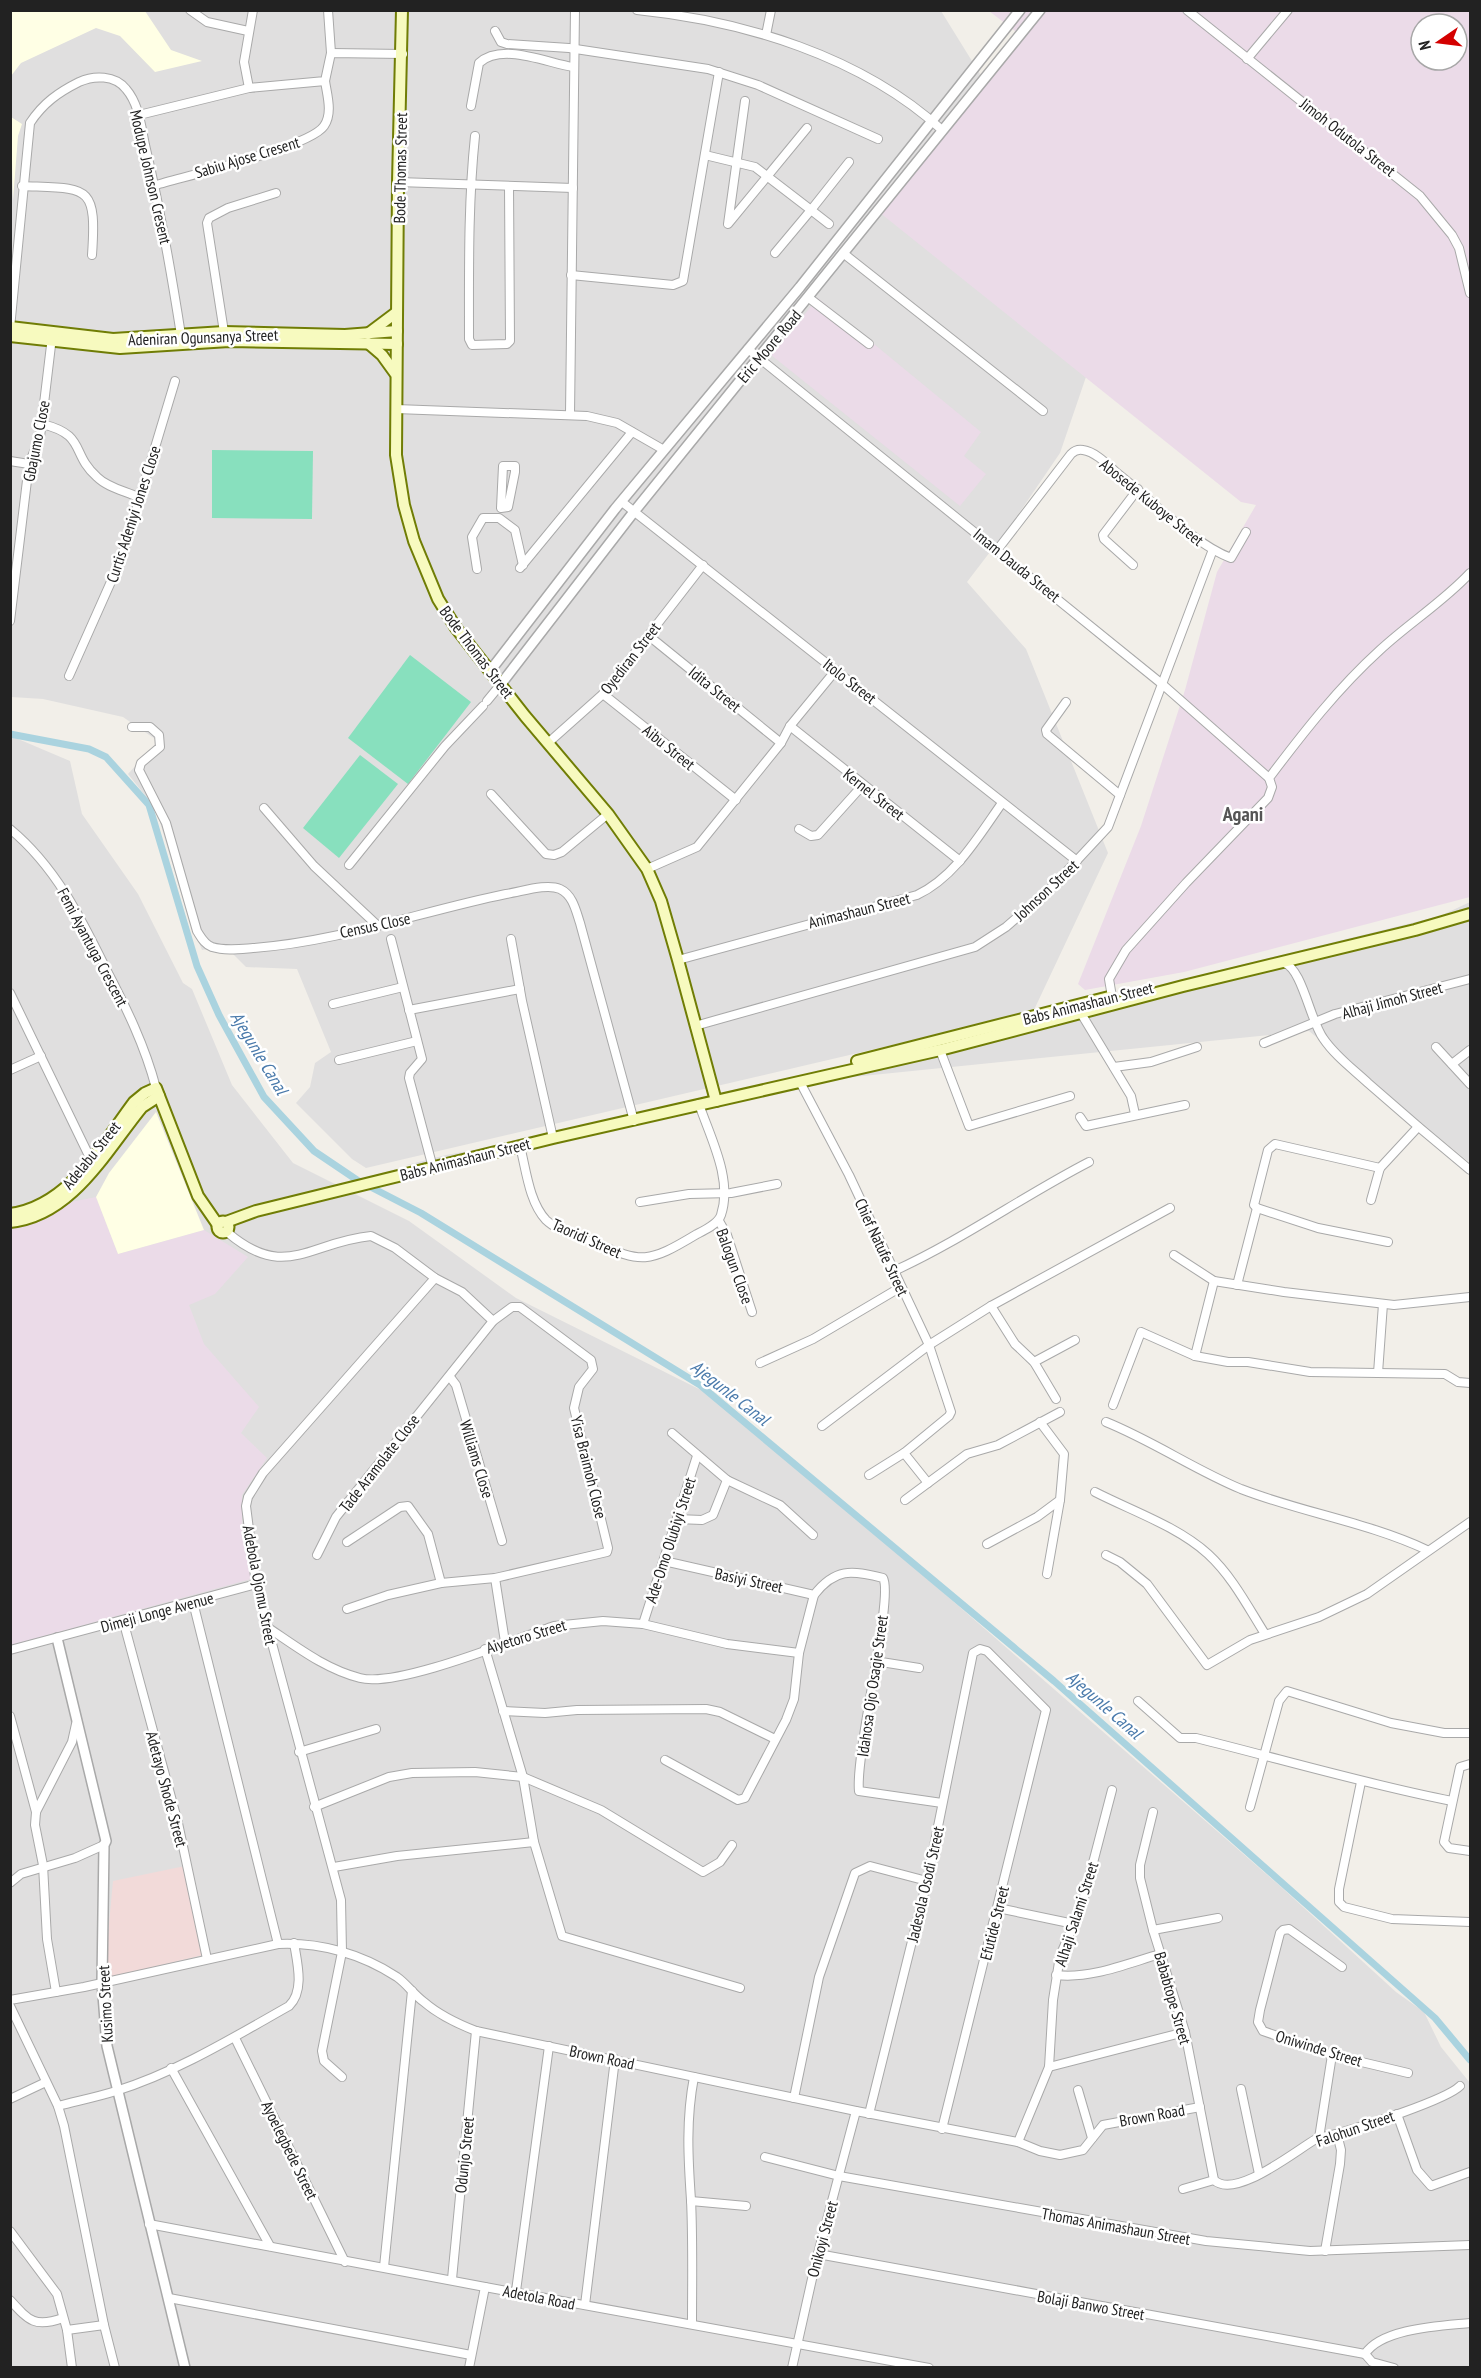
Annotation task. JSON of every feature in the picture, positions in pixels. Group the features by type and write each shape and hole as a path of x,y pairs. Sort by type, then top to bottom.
{"main road":[{"name":"Bode Thomas Street","path":"402,10 395,373 399,475 404,505 421,560 438,599 490,671 608,814 647,869 660,901 678,960 695,1026 709,1101"},
{"path":"395,373 368,339 397,312"},
{"name":"Adeniran Ogunsanya Street","path":"10,327 120,348 258,338 368,339 397,344"},
{"name":"Adeniran Ogunsanya Street","path":"368,339 397,331"},
{"name":"Adeniran Ogunsanya Street","path":"10,336 113,339 224,332 258,338"},
{"name":"Babs Animashaun Street","path":"223,1226 256,1211 345,1188 634,1121 1078,1009 1284,963 1470,908"},
{"name":"Babs Animashaun Street","path":"709,1101 940,1050 1112,997 1470,914"},
{"path":"156,1088 198,1196 223,1226"},
{"name":"Adelabu Street","path":"10,1222 45,1213 63,1201 156,1088"},
{"name":"Adelabu Street","path":"10,1214 35,1209 52,1200 93,1162"}],"street":[{"path":"190,10 207,22 248,31"},
{"path":"249,88 244,62 253,10"},
{"name":"Sabiu Ajose Cresent","path":"156,185 264,153 314,135 324,127 329,115 325,81 331,53 328,10"},
{"path":"570,414 575,10"},
{"path":"637,10 723,24 766,35 804,49 873,82 942,130"},
{"path":"766,35 771,10"},
{"name":"Eric Moore Road","path":"490,671 622,502 1020,10"},
{"name":"Eric Moore Road","path":"501,684 633,513 1040,10"},
{"name":"Jimoh Odutola Street","path":"1187,10 1420,196 1452,235 1458,248 1470,293"},
{"path":"1247,59 1288,10"},
{"path":"495,31 501,42 507,44 574,49 719,72 758,85 879,139"},
{"path":"331,53 402,54"},
{"path":"471,106 479,63 483,59 509,54 538,57 573,67"},
{"path":"571,275 673,285 683,281 719,72"},
{"name":"Modupe Johnson Cresent","path":"10,327 22,186 30,123 42,105 87,78 95,77 116,81 125,87 139,115 156,185 180,335"},
{"path":"139,115 249,88 325,81"},
{"path":"745,101 728,224 807,128"},
{"path":"475,136 470,185 469,339 472,345 507,344 510,341 509,186"},
{"path":"705,155 755,167 829,224"},
{"path":"775,253 849,162"},
{"path":"398,183 573,188"},
{"path":"22,186 65,187 81,191 86,195 93,211 92,255"},
{"path":"224,332 207,231 209,218 228,208 276,193"},
{"path":"843,254 1043,411"},
{"path":"809,298 869,344"},
{"name":"Gbajumo Close","path":"10,621 29,464 36,450 42,423 52,336"},
{"name":"Imam Dauda Street","path":"748,349 1162,684 1269,778"},
{"name":"Curtis Adeniyi Jones Close","path":"69,676 111,586 175,381"},
{"path":"396,409 570,414 604,419 664,450"},
{"path":"42,423 58,428 72,437 86,464 98,478 140,498"},
{"path":"501,508 508,507 515,466 503,466 501,470 501,508 515,530 521,567 632,432"},
{"name":"Abosede Kuboye Street","path":"998,549 1076,450 1083,450 1097,457 1138,489 1212,552"},
{"path":"10,461 29,464"},
{"path":"1133,566 1103,535 1138,489"},
{"name":"Itolo Street","path":"622,502 633,513 703,565 1077,861"},
{"path":"477,569 472,537 483,518 499,518 515,530"},
{"path":"1212,552 1231,558 1246,532"},
{"name":"Johnson Street","path":"695,1026 975,947 1006,927 1077,861 1107,827 1212,552"},
{"name":"Oyediran Street","path":"548,743 603,694 703,565"},
{"path":"1112,997 1109,979 1126,950 1186,883 1268,798 1272,787 1269,778 1348,681 1381,648 1433,608 1470,573"},
{"name":"Idita Street","path":"649,636 781,743"},
{"path":"647,869 698,847 781,743 790,726 836,670"},
{"path":"349,865 445,746 501,684"},
{"name":"Aibu Street","path":"603,694 736,800"},
{"path":"1066,702 1046,729 1047,734 1120,795"},
{"name":"Kernel Street","path":"790,726 862,786 960,861"},
{"name":"Census Close","path":"132,727 150,727 159,735 160,747 141,763 139,770 160,809 197,930 207,945 224,949 271,946 378,926 480,900 542,888 558,888 568,894 580,923 634,1121"},
{"path":"799,829 811,836 818,835 862,786"},
{"path":"491,794 546,854 554,855 562,852 608,814"},
{"name":"Animashaun Street","path":"678,960 917,895 939,883 960,861 1002,803"},
{"path":"264,808 314,866 378,926"},
{"name":"Femi Ayantuga Crescent","path":"10,829 25,841 63,889 129,1015 156,1088"},
{"path":"391,939 422,1059 410,1073 409,1078 433,1168"},
{"path":"512,939 520,989 554,1138"},
{"path":"1297,974 1304,957"},
{"path":"1284,963 1291,965 1297,974 1314,1023 1323,1039 1346,1064 1470,1170"},
{"name":"Alhaji Jimoh Street","path":"1264,1043 1344,1012 1470,979"},
{"path":"333,1004 403,987"},
{"path":"409,1010 520,989"},
{"path":"10,993 93,1162"},
{"path":"1078,1009 1131,1096 1135,1114"},
{"path":"339,1060 417,1041"},
{"path":"1114,1067 1151,1062 1197,1047"},
{"path":"1436,1047 1470,1084"},
{"path":"940,1050 969,1126 1070,1096"},
{"path":"1452,1064 1470,1050"},
{"path":"10,1070 41,1056"},
{"name":"Chief Natufe Street","path":"800,1082 849,1175 929,1345 951,1412 904,1453"},
{"path":"709,1101 724,1193 719,1221"},
{"path":"1080,1117 1086,1126 1185,1105"},
{"path":"1371,1200 1380,1168 1418,1127"},
{"path":"1237,1285 1257,1208 1254,1205 1268,1150 1275,1144 1380,1168"},
{"name":"Taoridi Street","path":"520,1146 539,1211 547,1221 617,1254 632,1258 652,1257 675,1247 719,1221"},
{"path":"894,1271 938,1249 1089,1162"},
{"path":"640,1202 689,1194 724,1193 777,1184"},
{"path":"822,1426 929,1345 990,1306 1170,1208"},
{"path":"1257,1208 1318,1228 1388,1242"},
{"name":"Balogun Close","path":"719,1221 727,1234 752,1312"},
{"path":"223,1226 256,1252 279,1259 371,1236 395,1248 435,1278 462,1292 493,1321"},
{"path":"1174,1255 1214,1281 1237,1285 1383,1304 1470,1297"},
{"name":"Adebola Ojomu Street","path":"342,2077 324,2061 322,2051 342,1952 342,1908 334,1867 314,1807 256,1584 246,1513 248,1497 255,1484 435,1278"},
{"path":"1195,1356 1214,1281"},
{"path":"760,1363 813,1339 901,1287"},
{"path":"1378,1373 1383,1304"},
{"path":"990,1306 1015,1344 1034,1362 1056,1398"},
{"name":"Yisa Braimoh Close","path":"493,1321 512,1307 520,1307 588,1356 593,1365 593,1369 579,1387 574,1408 608,1548 603,1554 495,1578"},
{"name":"Tade Aramolate Close","path":"317,1555 336,1518 493,1321"},
{"path":"1113,1405 1141,1332 1195,1356 1310,1372 1445,1374 1458,1382 1470,1383"},
{"path":"1034,1362 1075,1340"},
{"name":"Williams Close","path":"450,1377 456,1385 502,1541"},
{"path":"905,1500 967,1454 998,1445 1060,1412"},
{"path":"1040,1422 1064,1454 1060,1500 1047,1574"},
{"path":"1107,1422 1141,1436 1239,1488 1306,1511 1356,1522 1427,1550"},
{"path":"672,1433 727,1480 780,1505 813,1535"},
{"path":"869,1475 904,1453 928,1483"},
{"name":"Ade-Omo Olubiyi Street","path":"644,1624 697,1456"},
{"path":"677,1520 702,1520 713,1515 727,1480"},
{"path":"1095,1492 1182,1536 1209,1554 1228,1576 1265,1634"},
{"path":"987,1544 1037,1517 1060,1500"},
{"path":"347,1542 400,1507 411,1508 428,1534 441,1583"},
{"path":"1106,1555 1120,1562 1147,1584 1205,1664 1210,1664 1265,1634 1319,1617 1367,1594 1470,1522"},
{"name":"Basiyi Street","path":"664,1561 814,1595"},
{"name":"Idahosa Ojo Osagie Street","path":"814,1595 826,1580 853,1573 885,1580 859,1791 942,1803"},
{"path":"347,1609 388,1595 441,1583 495,1578 505,1642"},
{"name":"Dimeji Longe Avenue","path":"10,1650 256,1584"},
{"path":"665,1760 742,1800 755,1781 794,1699 800,1653 814,1595"},
{"path":"193,1602 278,1944"},
{"name":"Adetayo Shode Street","path":"123,1620 178,1823 207,1959"},
{"name":"Aiyetoro Street","path":"267,1627 325,1664 362,1679 403,1677 554,1626 574,1622 644,1624 727,1644 800,1653"},
{"name":"Kusimo Street","path":"57,1638 106,1841 104,1845 102,1982 107,2046 186,2367"},
{"path":"485,1649 523,1777 534,1842 562,1936 740,1988"},
{"name":"Efutide Street","path":"942,2129 1044,1716 1044,1705 987,1651 980,1649 973,1653"},
{"name":"Jadesola Osodi Street","path":"869,2114 927,1881 973,1653"},
{"path":"875,1661 919,1668"},
{"path":"1250,1808 1279,1701 1287,1691 1391,1723 1444,1734 1470,1733"},
{"path":"1138,1701 1178,1737 1196,1738 1264,1754 1361,1782 1452,1802"},
{"path":"502,1711 545,1713 577,1710 706,1709 720,1712 775,1739"},
{"path":"10,1716 36,1812 35,1825 43,1865 46,1940 56,1992"},
{"path":"36,1812 72,1742 77,1720"},
{"path":"299,1752 376,1730"},
{"path":"1470,1764 1460,1767 1444,1842 1449,1848 1470,1851"},
{"path":"314,1807 389,1777 412,1773 475,1772 523,1777 601,1810 703,1872 720,1862 732,1845"},
{"path":"1361,1782 1339,1889 1339,1902 1344,1907 1392,1919 1470,1922"},
{"name":"Alhaji Salami Street","path":"1018,2142 1049,2067 1056,1975 1060,1956 1082,1905 1113,1790"},
{"name":"Bababtope Street","path":"1153,1812 1140,1865 1144,1897 1185,2032 1217,2182"},
{"path":"334,1867 398,1856 534,1842"},
{"path":"10,1883 21,1874 43,1865 65,1862 104,1845"},
{"path":"794,2098 819,1977 855,1873 870,1866 927,1881"},
{"path":"998,1908 1074,1924"},
{"path":"1153,1930 1218,1918"},
{"name":"Oniwinde Street","path":"1342,1967 1289,1929 1283,1930 1260,2010 1258,2022 1263,2031 1332,2055 1408,2073"},
{"path":"58,2106 117,2090 171,2068 235,2038 293,2002 298,1985 294,1943"},
{"name":"Brown Road","path":"10,2000 278,1944 294,1943 325,1947 369,1961 399,1978 411,1991 449,2018 476,2031 942,2129 1018,2142 1040,2151 1068,2155 1083,2150 1103,2124 1200,2107"},
{"path":"1056,1975 1070,1977 1107,1970 1160,1954"},
{"path":"384,2267 411,1991"},
{"path":"10,2006 58,2106 115,2367"},
{"name":"Odunjo Street","path":"452,2279 476,2031"},
{"path":"1049,2067 1185,2032"},
{"name":"Ayoelegbede Street","path":"235,2038 345,2262"},
{"path":"516,2291 549,2046"},
{"path":"1319,2138 1332,2055"},
{"path":"585,2305 615,2059"},
{"path":"171,2068 270,2246"},
{"path":"692,2324 691,2201 687,2144 688,2109 694,2077"},
{"path":"10,2099 46,2082"},
{"name":"Falohun Street","path":"1183,2189 1217,2182 1230,2187 1259,2174 1319,2138 1397,2114 1460,2086"},
{"path":"1240,2089 1259,2174"},
{"path":"1078,2090 1092,2138"},
{"name":"Onikoyi Street","path":"792,2367 818,2254 856,2111"},
{"path":"1397,2114 1417,2170 1431,2186 1470,2172"},
{"path":"1325,2251 1340,2164 1341,2150 1336,2134"},
{"name":"Thomas Animashaun Street","path":"765,2157 839,2176 1206,2241 1325,2251 1470,2245"},
{"path":"691,2201 746,2206"},
{"name":"Adetola Road","path":"149,2224 345,2262 452,2279 485,2287 929,2367"},
{"path":"10,2231 57,2294 67,2330 72,2367"},
{"name":"Bolaji Banwo Street","path":"818,2254 1365,2354"},
{"path":"469,2367 485,2287"},
{"path":"168,2298 471,2355"},
{"path":"10,2300 32,2321 40,2324 63,2318"},
{"path":"1394,2367 1380,2366 1372,2362 1365,2354 1377,2340 1413,2330 1470,2323"},
{"path":"67,2330 104,2325"}],"shaded area":[{"path":"11,10 145,11 171,50 202,61 155,72 120,36 96,28 21,63 11,76"},
{"path":"10,11 941,11 1011,124 1087,374 1060,453 1013,522 967,582 1026,649 1108,853 1033,1012 366,1168 352,1159 296,1103 310,1087 315,1063 331,1052 297,969 246,967 225,946 202,950 186,910 156,809 128,774 158,741 123,717 43,699 11,697"},
{"path":"989,11 1470,11 1470,897 1184,972 1085,990 1078,984 1141,826 1185,690 1217,572 1256,505 1241,502 879,212 1019,34"},
{"path":"11,117 22,124 18,136 13,200"},
{"path":"818,298 981,432 964,456 986,474 960,506 771,355"},
{"path":"11,736 70,761 82,814 138,894 183,983 192,989 232,1085 293,1163 409,1221 516,1298 703,1391 892,1548 1279,1885 1396,1992 1424,2012 1441,2047 1470,2083 1470,2367 11,2368"},
{"path":"1470,902 1470,1163 1309,1031 843,1078 436,1163 407,1165 446,1155 595,1129 874,1062 1107,998 1440,916"},
{"path":"156,1112 204,1230 118,1254 96,1197 109,1173"},
{"path":"96,1197 118,1254 204,1230 248,1257 215,1294 189,1305 204,1344 259,1407 241,1433 267,1458 242,1495 242,1525 251,1579 11,1645 11,1227 49,1217 71,1202"},
{"path":"185,1866 203,1955 104,1979 113,1881"}],"green space":[{"path":"212,450 313,451 312,519 212,518"},
{"path":"410,655 471,702 408,784 348,738"},
{"path":"360,755 398,784 339,858 303,828"}],"waterway":[{"name":"Ajegunle Canal","path":"10,734 89,749 106,757 149,805 197,966 219,1015 264,1097 314,1151 357,1180 421,1213 700,1385 1054,1681 1435,2018 1470,2060"}],"district":[{"name":"Agani","path":"1243,814"}]}
